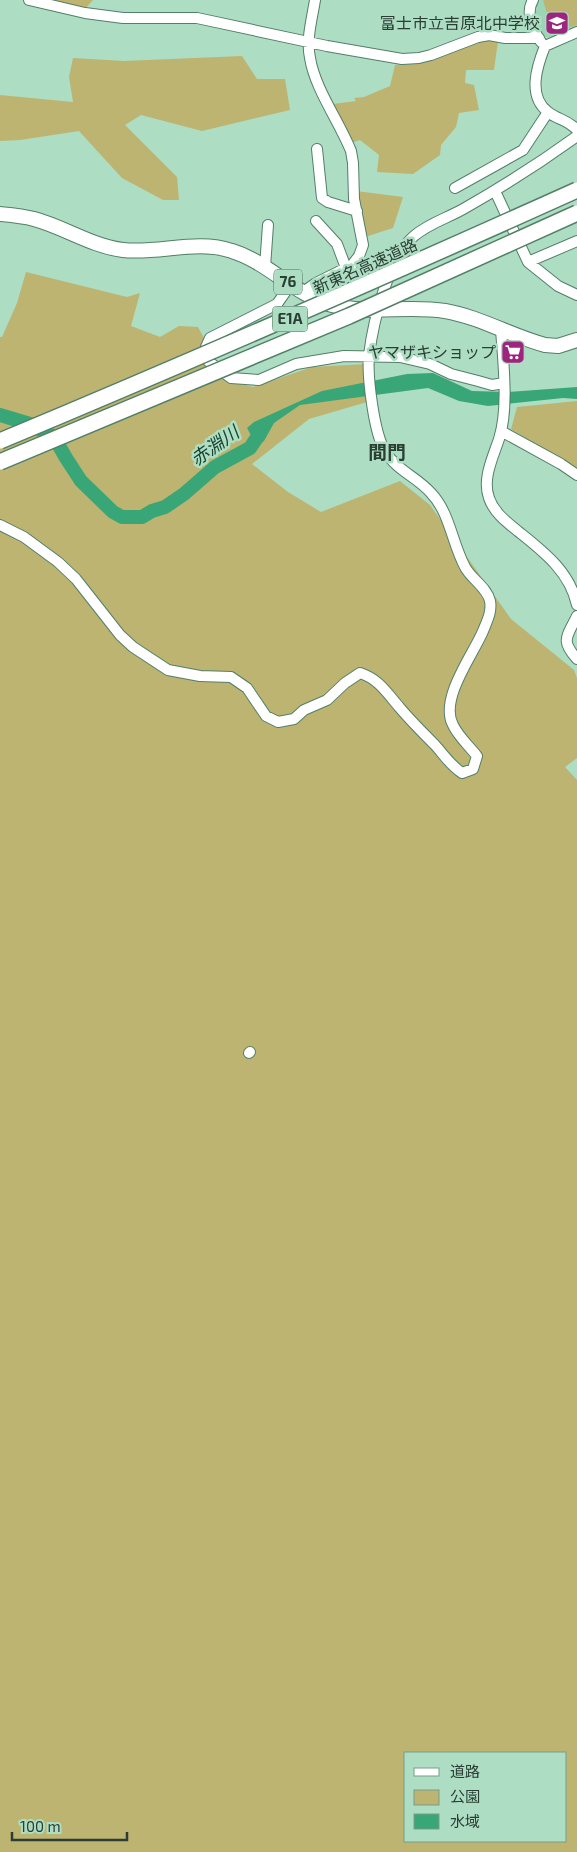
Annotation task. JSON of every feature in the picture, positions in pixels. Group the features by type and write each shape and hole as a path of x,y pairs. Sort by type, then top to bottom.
{"highway":[{"name":"新東名高速道路","path":"0,441 326,303 577,190"},
{"name":"E1A","path":"0,462 349,316 577,214"}],"main road":[{"name":"76","path":"0,214 34,219 105,246 136,251 218,247 244,255 304,292 330,304 351,309 377,310 400,308 445,311 501,328 545,345 558,346 577,340"}],"street":[{"path":"30,0 85,13 123,18 197,18 309,40 327,46 402,59 431,55 478,37 489,35 542,42 577,32"},
{"path":"304,292 316,283 352,265 363,245 354,199 351,151 315,77 310,57 309,40 315,0"},
{"path":"533,0 529,6 529,15 542,42 535,85 539,102 548,112 564,119 577,130"},
{"path":"454,188 524,150 548,112"},
{"path":"0,524 24,537 58,562 76,579 120,636 168,670 200,676 231,677 246,688 266,716 278,722 294,719 304,710 327,700 345,683 360,673 370,676 379,682 450,765 462,773 473,769 477,756 452,724 449,710 452,693 479,641 491,612 490,600 484,589 465,569 443,510 433,495 421,483 397,466 385,452 377,433 369,357 377,310 396,260 413,237 424,228 462,210 539,164 577,136"},
{"path":"317,149 322,198 328,202 357,211"},
{"path":"495,191 528,262 558,286 577,295"},
{"path":"316,221 338,242 346,268"},
{"path":"264,267 268,225"},
{"path":"528,262 577,241"},
{"path":"291,284 277,304 210,338 206,347 208,361 231,378 259,380 296,364 344,356 400,357 430,364 451,374 478,382 504,386"},
{"path":"501,328 504,386 503,408 501,431 488,470 489,498 506,522 559,567 570,583 577,605"},
{"path":"501,431 561,464 577,475"},
{"path":"577,616 566,642 567,648 577,659"}],"shaded area":[{"name":"富士市立吉原北中学校","path":"538,0 577,0 577,28 551,37 545,37 534,17 535,4"}],"green space":[{"path":"31,0 93,0 82,12"},
{"path":"543,0 577,0 577,25 562,29 548,17"},
{"path":"475,41 498,41 494,70 466,70 465,83 474,85 479,110 459,113 456,127 441,145 440,155 413,174 377,172 379,155 360,140 351,143 333,104 356,101 354,98 364,97 390,86 395,65 417,64"},
{"path":"242,56 257,79 285,79 290,110 202,131 141,115 125,125 177,177 179,200 163,200 122,178 79,131 20,140 0,141 0,95 73,102 69,77 73,58 124,61"},
{"path":"356,191 403,197 393,228 365,237"},
{"path":"26,272 127,297 140,293 131,326 160,337 179,326 198,327 226,380 253,387 312,367 366,364 367,402 309,419 252,464 288,492 321,512 400,481 430,505 511,619 574,670 577,678 577,758 565,767 577,780 577,1852 0,1852 0,337 2,337 17,303"},
{"path":"577,401 577,469 511,429 517,407"}],"water":[{"path":"433,373 472,391 508,392 577,387 577,399 563,398 488,406 459,401 428,388 300,405 274,423 264,441 249,451 253,439 247,428 254,422 322,391 407,374"}],"waterway":[{"name":"赤淵川","path":"0,415 30,424 54,437 81,481 113,512 122,517 142,517 152,511 165,507 184,494 215,467 250,448 260,433"}],"place":[{"name":"富士市立吉原北中学校","path":"557,23"},
{"name":"ヤマザキショップ","path":"513,352"}],"district":[{"name":"間門","path":"387,452"}]}
